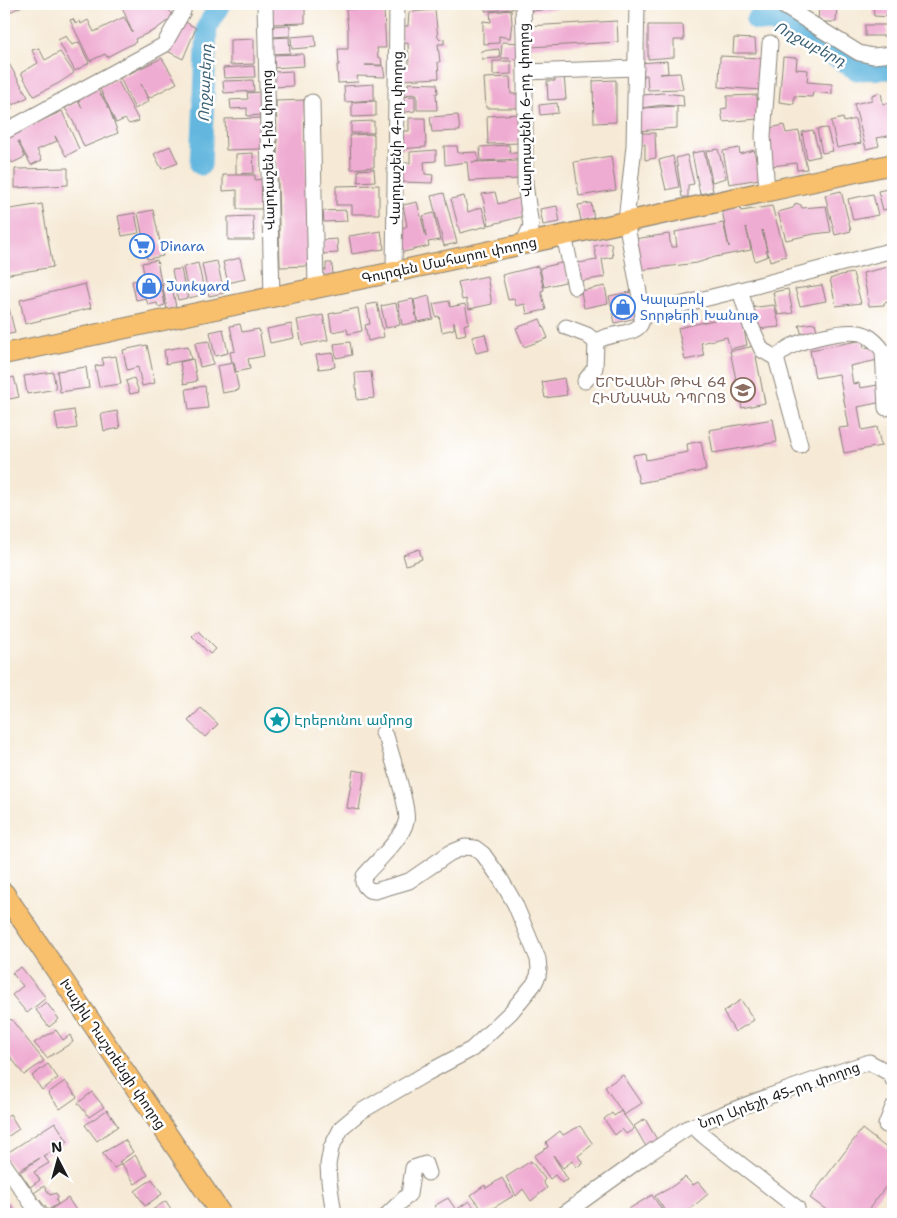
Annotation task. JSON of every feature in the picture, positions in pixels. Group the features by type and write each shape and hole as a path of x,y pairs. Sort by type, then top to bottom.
{"main road":[{"name":"Գուրգեն Մահարու փողոց","path":"4,354 893,164"},
{"name":"Խաչիկ Դաշտենցի փողոց","path":"4,893 215,1212"}],"street":[{"path":"4,132 164,45 183,11 184,4"},
{"name":"Վարդաշեն 1-ին փողոց","path":"265,4 272,297"},
{"name":"Վարդաշենի 4-րդ փողոց","path":"394,272 397,4"},
{"name":"Վարդաշենի 6-րդ փողոց","path":"523,4 525,184 531,226 523,244"},
{"path":"585,381 595,368 596,342 602,337 636,330 642,324 643,314 626,221 634,146 637,4"},
{"path":"780,4 859,53 873,56 893,54"},
{"path":"768,191 763,136 770,43"},
{"path":"525,72 636,68"},
{"path":"312,102 316,288"},
{"path":"564,235 575,287"},
{"path":"643,314 893,250"},
{"path":"740,290 751,326 762,350 776,358 800,445"},
{"path":"566,326 587,335 596,342"},
{"path":"776,358 786,349 818,338 847,332 864,334 878,344 883,351 886,408"},
{"path":"334,1214 328,1165 331,1148 342,1128 360,1112 472,1049 511,1012 534,984 540,969 538,959 515,904 500,878 483,854 476,848 465,846 450,853 409,881 375,891 369,890 365,886 363,882 364,876 402,833 407,820 406,804 387,739 383,732"},
{"name":"Նոր Արեշի 45-րդ փողոց","path":"564,1214 687,1128 822,1076 869,1062 890,1074 893,1080"},
{"path":"886,1125 893,1107"},
{"path":"693,1126 796,1208"},
{"path":"4,1164 39,1214"},
{"path":"388,1214 409,1194 413,1168 425,1164 428,1173"}],"building":[{"path":"4,4 26,4 4,15"},
{"path":"121,4 143,4 145,8 148,4 164,4 174,16 155,30 135,39 136,42 107,57 105,54 90,61 70,20 73,19 76,24 80,21 81,24 88,20 94,32 124,17 132,32"},
{"path":"305,4 305,23 272,24 271,6"},
{"path":"347,4 380,4 380,6 347,7"},
{"path":"403,4 427,4 427,8 403,8"},
{"path":"486,4 513,4 513,9 485,11"},
{"path":"530,4 571,4 572,7 532,11"},
{"path":"819,4 837,4 836,22 818,22"},
{"path":"867,4 891,4 891,17 874,16 873,6 867,6"},
{"path":"346,9 384,10 386,48 377,48 378,57 381,58 382,65 365,65 383,66 385,77 357,76 358,82 338,83 338,49 348,49"},
{"path":"435,10 438,38 444,39 444,44 438,44 439,78 401,80 401,66 409,65 408,43 399,43 403,26 408,26 409,12"},
{"path":"511,10 510,38 499,36 499,43 483,44 483,21 491,22 490,12"},
{"path":"182,20 196,28 183,59 167,51"},
{"path":"617,21 618,42 530,47 528,26"},
{"path":"290,25 290,36 272,37 271,26"},
{"path":"648,25 683,25 684,40 674,40 674,57 648,59"},
{"path":"865,25 887,25 887,36 865,36"},
{"path":"315,35 316,47 292,49 291,37"},
{"path":"66,36 72,45 79,42 89,63 75,71 58,40"},
{"path":"289,37 290,53 272,54 271,38"},
{"path":"734,38 755,39 756,53 733,53"},
{"path":"254,39 254,64 230,65 230,40"},
{"path":"502,42 523,43 522,59 501,58"},
{"path":"39,48 45,60 60,52 74,73 34,96 21,73 38,63 32,50"},
{"path":"499,49 500,58 482,59 481,51"},
{"path":"303,54 304,66 272,68 272,55"},
{"path":"720,56 762,58 761,90 719,87"},
{"path":"783,57 797,58 796,69 808,70 807,82 832,84 832,94 813,92 812,97 794,96 794,104 779,102"},
{"path":"162,58 177,83 149,98 141,84 149,101 135,109 120,78"},
{"path":"493,61 511,61 511,74 493,75"},
{"path":"667,61 668,73 660,74 680,73 683,89 648,90 647,75 639,75 639,63"},
{"path":"8,62 28,97 13,105 4,88 4,64"},
{"path":"254,66 255,77 224,78 223,68"},
{"path":"292,71 293,86 273,87 272,72"},
{"path":"564,75 566,99 548,100 547,81 555,81 555,76"},
{"path":"510,77 511,94 518,94 518,108 486,108 484,78"},
{"path":"117,79 139,121 129,124 125,119 116,123 99,87"},
{"path":"253,80 254,91 224,93 223,81"},
{"path":"616,80 616,122 594,123 593,81"},
{"path":"408,83 437,84 437,110 417,110 417,94 401,95 400,88 408,88"},
{"path":"374,84 374,100 345,102 344,86"},
{"path":"96,87 109,108 118,133 84,147 74,123 65,108 78,101 82,108 77,96"},
{"path":"261,92 262,115 247,116 247,108 231,109 230,100 248,99 247,93"},
{"path":"881,92 883,104 888,103 893,135 877,138 879,146 866,149 854,104 872,100 872,95"},
{"path":"661,93 683,95 684,107 677,106 677,128 637,131 636,96","holes":["662,105 675,106 642,108"]},
{"path":"4,94 12,109 4,113"},
{"path":"757,95 758,119 723,122 721,109 727,108 727,96"},
{"path":"415,96 415,111 398,113 398,97"},
{"path":"304,100 309,266 280,267 276,101"},
{"path":"376,101 376,116 352,117 352,102"},
{"path":"557,103 558,113 540,115 539,105"},
{"path":"62,111 79,149 66,156 55,136 57,141 37,150 42,160 31,165 18,141 25,157 12,163 4,149 4,138"},
{"path":"519,114 522,143 488,144 487,116"},
{"path":"458,115 460,131 432,132 430,117"},
{"path":"261,118 261,149 226,150 225,119"},
{"path":"409,118 425,118 426,147 400,149 400,131 409,131"},
{"path":"843,118 844,122 855,119 861,143 837,148 831,121"},
{"path":"374,121 374,133 351,133 351,122"},
{"path":"784,125 786,133 799,131 807,169 797,170 796,163 772,166 766,129"},
{"path":"827,128 833,151 822,153 817,129"},
{"path":"813,130 820,156 807,159 802,132"},
{"path":"637,133 655,133 656,158 645,160 645,144 636,144"},
{"path":"374,134 374,167 351,169 350,135"},
{"path":"509,145 510,153 520,153 520,159 481,161 480,147"},
{"path":"170,146 178,163 162,169 154,154"},
{"path":"444,146 457,146 458,153 477,152 479,161 472,162 520,161 520,179 469,181 467,162 445,165"},
{"path":"739,148 740,154 754,150 760,179 729,184 723,151"},
{"path":"718,149 726,178 712,182 706,151"},
{"path":"436,150 436,161 424,162 425,174 433,175 432,183 401,182 400,163 410,163 410,152"},
{"path":"704,151 713,191 700,194 692,153"},
{"path":"253,153 254,173 236,174 236,154"},
{"path":"687,155 694,184 688,185 688,197 682,197 676,158"},
{"path":"611,156 616,190 579,196 574,162"},
{"path":"673,156 679,187 666,190 659,160"},
{"path":"68,168 68,185 15,188 15,169"},
{"path":"374,169 375,181 358,182 358,170"},
{"path":"223,175 255,175 255,180 262,179 262,209 237,209 237,190 223,191"},
{"path":"379,185 379,214 352,214 352,205 336,205 336,186"},
{"path":"893,188 893,208 883,210 878,191"},
{"path":"841,191 851,231 835,235 825,195"},
{"path":"495,192 498,204 520,198 524,216 489,225 482,194"},
{"path":"444,193 457,243 444,246 431,196"},
{"path":"873,194 878,215 853,220 848,199"},
{"path":"464,196 468,212 482,207 487,226 460,233 451,199"},
{"path":"417,202 426,237 423,216 434,213 440,240 428,242 429,246 400,253 399,230 407,226 403,205"},
{"path":"591,203 594,219 581,221 578,205"},
{"path":"796,203 801,205 802,208 826,206 831,232 786,240 778,212 793,208"},
{"path":"42,204 53,267 4,275 4,210"},
{"path":"557,206 560,222 543,225 540,209"},
{"path":"772,206 786,256 770,261 762,230 768,256 755,261 746,227 751,250 715,257 697,263 640,270 634,239 669,234 671,247 677,247 675,232 723,223 729,247 722,210 740,207 741,211"},
{"path":"153,210 163,256 147,259 138,213"},
{"path":"346,210 347,221 324,222 323,211"},
{"path":"135,213 139,233 122,236 118,216"},
{"path":"253,216 254,240 228,240 228,217"},
{"path":"381,231 384,249 352,254 349,236"},
{"path":"337,239 338,253 323,254 322,240"},
{"path":"611,243 613,257 602,259 605,277 581,281 578,263 597,260 594,246"},
{"path":"240,258 245,279 228,283 223,262"},
{"path":"157,260 165,305 158,307 157,303 148,305 146,298 136,300 132,281 145,279 142,263"},
{"path":"217,261 224,293 209,296 202,264"},
{"path":"565,262 569,281 544,287 540,268"},
{"path":"198,263 205,294 189,298 183,267"},
{"path":"326,263 332,263 333,275 323,277 323,270 326,270"},
{"path":"538,266 544,290 541,291 546,310 527,314 525,304 516,306 514,299 508,300 502,275"},
{"path":"888,267 893,287 893,301 884,303 884,305 869,306 863,273"},
{"path":"181,269 187,298 178,300 172,270"},
{"path":"853,273 861,303 836,306 830,279"},
{"path":"487,276 492,304 469,309 466,299 462,300 458,282"},
{"path":"171,282 176,307 167,309 162,283"},
{"path":"85,284 91,308 25,324 20,300"},
{"path":"822,285 826,301 800,306 795,289"},
{"path":"605,286 608,303 584,308 581,291"},
{"path":"788,289 793,313 778,315 773,292"},
{"name":"Կալաբոկ Տորթերի Խանութ","path":"631,292 636,318 615,323 609,296"},
{"path":"429,296 433,319 418,322 414,300"},
{"path":"413,299 417,322 402,325 398,302"},
{"path":"449,301 450,307 465,304 469,323 464,325 466,334 457,336 454,322 454,329 442,332 439,316 436,317 433,304"},
{"path":"377,303 384,337 368,341 365,325 370,324 366,305"},
{"path":"396,303 400,325 386,328 381,306"},
{"path":"8,304 15,333 4,335 4,305"},
{"path":"774,305 780,327 757,329 749,308"},
{"path":"358,308 362,331 348,334 347,329 332,332 329,314"},
{"path":"741,314 747,345 730,349 727,337 701,343 704,356 685,360 678,328"},
{"path":"323,315 328,340 302,345 297,320"},
{"path":"540,319 548,338 524,347 516,328"},
{"path":"815,323 818,334 803,339 799,325"},
{"path":"240,324 242,332 259,329 264,356 248,359 250,369 236,372 230,352 235,351 230,326"},
{"path":"291,324 294,338 270,343 267,329"},
{"path":"223,329 228,353 215,356 210,332"},
{"path":"485,334 489,350 476,353 472,337"},
{"path":"863,340 864,348 876,346 878,360 850,366 853,384 859,383 860,388 878,385 882,402 858,407 862,430 877,427 881,446 844,453 839,428 849,427 839,374 815,378 810,350"},
{"path":"209,341 213,364 200,367 195,343"},
{"path":"350,342 352,355 336,358 334,344"},
{"path":"147,345 155,383 142,386 138,367 127,370 123,350"},
{"path":"188,346 191,359 166,364 164,350"},
{"path":"754,346 765,403 742,408 730,351"},
{"path":"333,353 335,367 319,369 316,355"},
{"path":"116,356 121,384 99,387 95,366 104,365 102,358"},
{"path":"193,359 197,381 184,384 180,362"},
{"path":"233,363 239,390 222,393 217,366"},
{"path":"86,367 89,388 60,392 57,371"},
{"path":"53,372 56,389 27,394 24,376"},
{"path":"371,372 374,398 357,400 355,373"},
{"path":"14,377 19,397 5,400 4,380"},
{"path":"134,378 139,392 130,394 126,381"},
{"path":"564,378 567,395 545,398 542,382"},
{"path":"205,386 208,408 189,410 186,389"},
{"path":"74,410 77,428 58,431 55,413"},
{"path":"117,411 120,428 104,431 101,414"},
{"path":"773,419 777,442 713,453 709,430"},
{"path":"701,441 706,470 639,483 633,455 645,453 646,460 688,452 687,444"},
{"path":"419,549 422,559 406,565 403,555"},
{"path":"198,631 216,649 210,654 192,636"},
{"path":"201,708 218,724 205,737 188,721"},
{"path":"353,770 365,772 359,810 347,808"},
{"path":"21,967 46,998 27,1013 12,995 23,986 12,973"},
{"path":"741,1000 754,1020 735,1032 723,1012"},
{"path":"46,1002 59,1019 49,1027 36,1010"},
{"path":"11,1019 44,1061 24,1075 4,1048 4,1025"},
{"path":"56,1030 63,1040 70,1035 73,1042 47,1058 34,1043"},
{"path":"48,1064 58,1078 42,1090 32,1076"},
{"path":"623,1075 642,1103 624,1115 605,1087"},
{"path":"65,1081 77,1097 60,1109 48,1093"},
{"path":"92,1092 104,1107 89,1117 78,1103"},
{"path":"107,1110 118,1126 97,1141 85,1125"},
{"path":"621,1111 634,1129 626,1134 622,1129 615,1135 604,1119 612,1113 614,1116"},
{"path":"10,1114 19,1129 4,1139 4,1118"},
{"path":"645,1119 659,1143 648,1150 634,1126"},
{"path":"55,1122 68,1142 44,1156 49,1163 34,1172 40,1180 30,1187 20,1172 40,1158 16,1172 4,1155"},
{"path":"580,1126 593,1144 578,1156 583,1163 577,1167 572,1161 563,1168 553,1155 568,1180 562,1183 555,1175 550,1179 534,1156 548,1147 546,1142 560,1131 563,1135"},
{"path":"862,1129 893,1153 893,1177 865,1214 832,1214 810,1198"},
{"path":"125,1140 133,1152 119,1162 122,1164 114,1168 102,1153"},
{"path":"135,1155 148,1175 135,1184 122,1164"},
{"path":"531,1161 545,1179 543,1182 547,1188 531,1201 523,1189 516,1196 506,1177"},
{"path":"685,1177 693,1185 698,1182 708,1194 689,1210 677,1214 667,1214 655,1196"},
{"path":"502,1178 513,1196 485,1213 471,1195 485,1185 486,1188"},
{"path":"152,1179 162,1194 145,1206 135,1191"},
{"path":"44,1186 50,1195 56,1193 58,1197 56,1200 58,1204 48,1210 34,1193"},
{"path":"652,1195 665,1214 630,1214 627,1210"},
{"path":"68,1198 77,1212 75,1214 53,1214 50,1210"},
{"path":"448,1198 456,1210 469,1201 479,1214 441,1214 434,1206"},
{"path":"8,1201 17,1214 4,1214 4,1204"},
{"path":"166,1201 174,1214 146,1214"}],"waterway":[{"name":"Ողջաբերդ","path":"201,165 207,27 220,4"},
{"name":"Ողջաբերդ","path":"756,20 774,23 857,70 893,69"}],"place":[{"name":"Dinara","path":"142,246"},
{"name":"Junkyard","path":"149,286"},
{"name":"Կալաբոկ Տորթերի Խանութ","path":"623,307"},
{"name":"ԵՐԵՎԱՆԻ ԹԻՎ 64 ՀԻՄՆԱԿԱՆ ԴՊՐՈՑ","path":"743,390"},
{"name":"Էրեբունու ամրոց","path":"277,720"}]}
